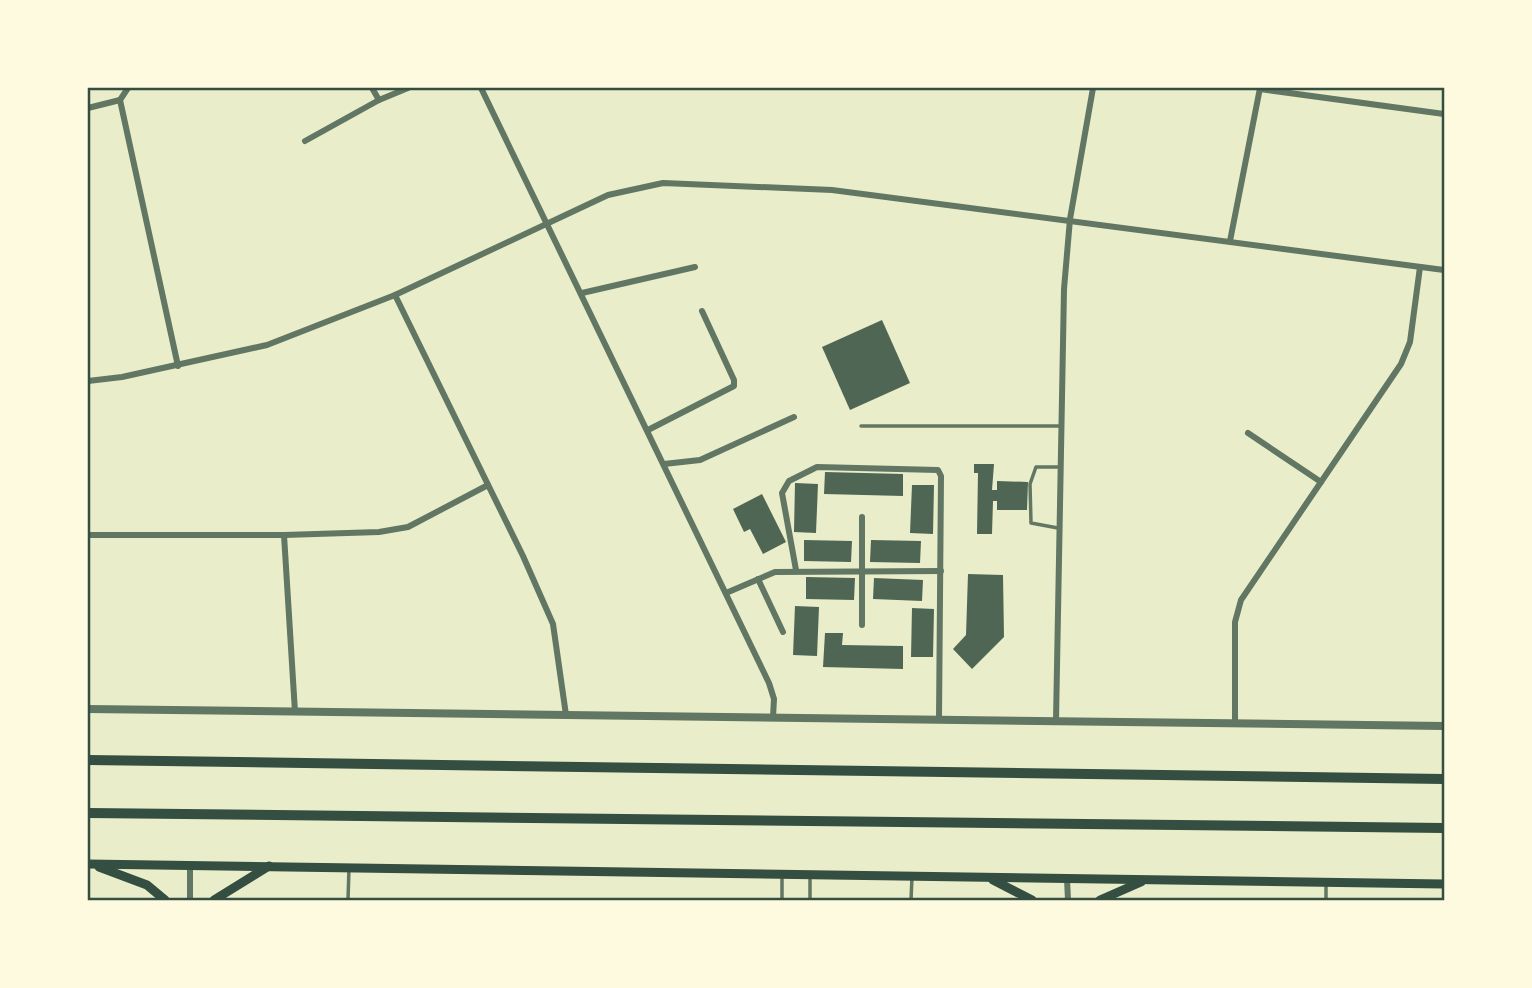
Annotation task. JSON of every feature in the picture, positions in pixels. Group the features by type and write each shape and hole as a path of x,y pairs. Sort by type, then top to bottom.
{"highway":[{"path":"88,760 1444,779"},
{"path":"88,813 1444,828"}],"main road":[{"path":"89,864 1444,884"},
{"path":"89,864 147,885 165,901"},
{"path":"214,901 270,865"},
{"path":"988,878 1032,901"},
{"path":"1100,901 1112,893 1146,880"}],"street":[{"path":"88,108 120,100 128,88"},
{"path":"372,88 379,100"},
{"path":"305,141 379,100 408,88"},
{"path":"481,88 772,692 775,707 773,717"},
{"path":"1056,721 1063,289 1070,219 1093,88"},
{"path":"1230,241 1260,88 1444,114"},
{"path":"120,100 178,366"},
{"path":"88,381 178,366 267,345 395,295 608,195 639,186 682,182 832,190 1444,270"},
{"path":"582,293 695,267"},
{"path":"1235,723 1235,622 1241,600 1405,356 1420,267"},
{"path":"395,295 553,624 566,715"},
{"path":"648,430 734,386 734,380 702,311"},
{"path":"664,464 700,460 794,417"},
{"path":"1248,433 1321,482"},
{"path":"796,570 782,493 789,481 817,467 933,468 940,472 939,719"},
{"path":"88,535 379,532 408,527 488,485"},
{"path":"862,517 862,625"},
{"path":"284,535 295,712"},
{"path":"726,593 775,572 941,571"},
{"path":"758,579 783,632"},
{"path":"88,709 1444,726"},
{"path":"190,865 190,901"},
{"path":"1067,879 1068,901"}],"lane":[{"path":"861,426 1060,426"},
{"path":"1058,528 1031,523 1030,484 1036,467 1059,467"},
{"path":"348,901 349,866"},
{"path":"782,875 782,901"},
{"path":"810,875 810,901"},
{"path":"911,901 912,875"},
{"path":"1326,882 1326,901"}],"building":[{"path":"882,320 910,383 850,410 822,347"},
{"path":"974,464 994,464 992,490 997,490 997,481 1028,482 1027,510 997,510 997,501 993,501 992,534 977,534 978,473 974,473"},
{"path":"825,472 903,474 903,496 824,494"},
{"path":"795,483 818,484 816,533 794,532"},
{"path":"912,485 934,485 933,534 910,533"},
{"path":"762,494 786,542 763,554 750,529 744,532 733,509"},
{"path":"804,540 852,541 851,562 804,561"},
{"path":"871,540 921,541 920,563 870,562"},
{"path":"968,574 1003,575 1004,637 972,669 953,649 966,635"},
{"path":"806,577 855,578 854,600 806,599"},
{"path":"874,578 923,580 922,601 873,599"},
{"path":"795,606 819,607 817,656 793,655"},
{"path":"912,608 934,609 933,657 911,657"},
{"path":"825,633 843,633 842,645 903,646 903,669 823,667"}]}
